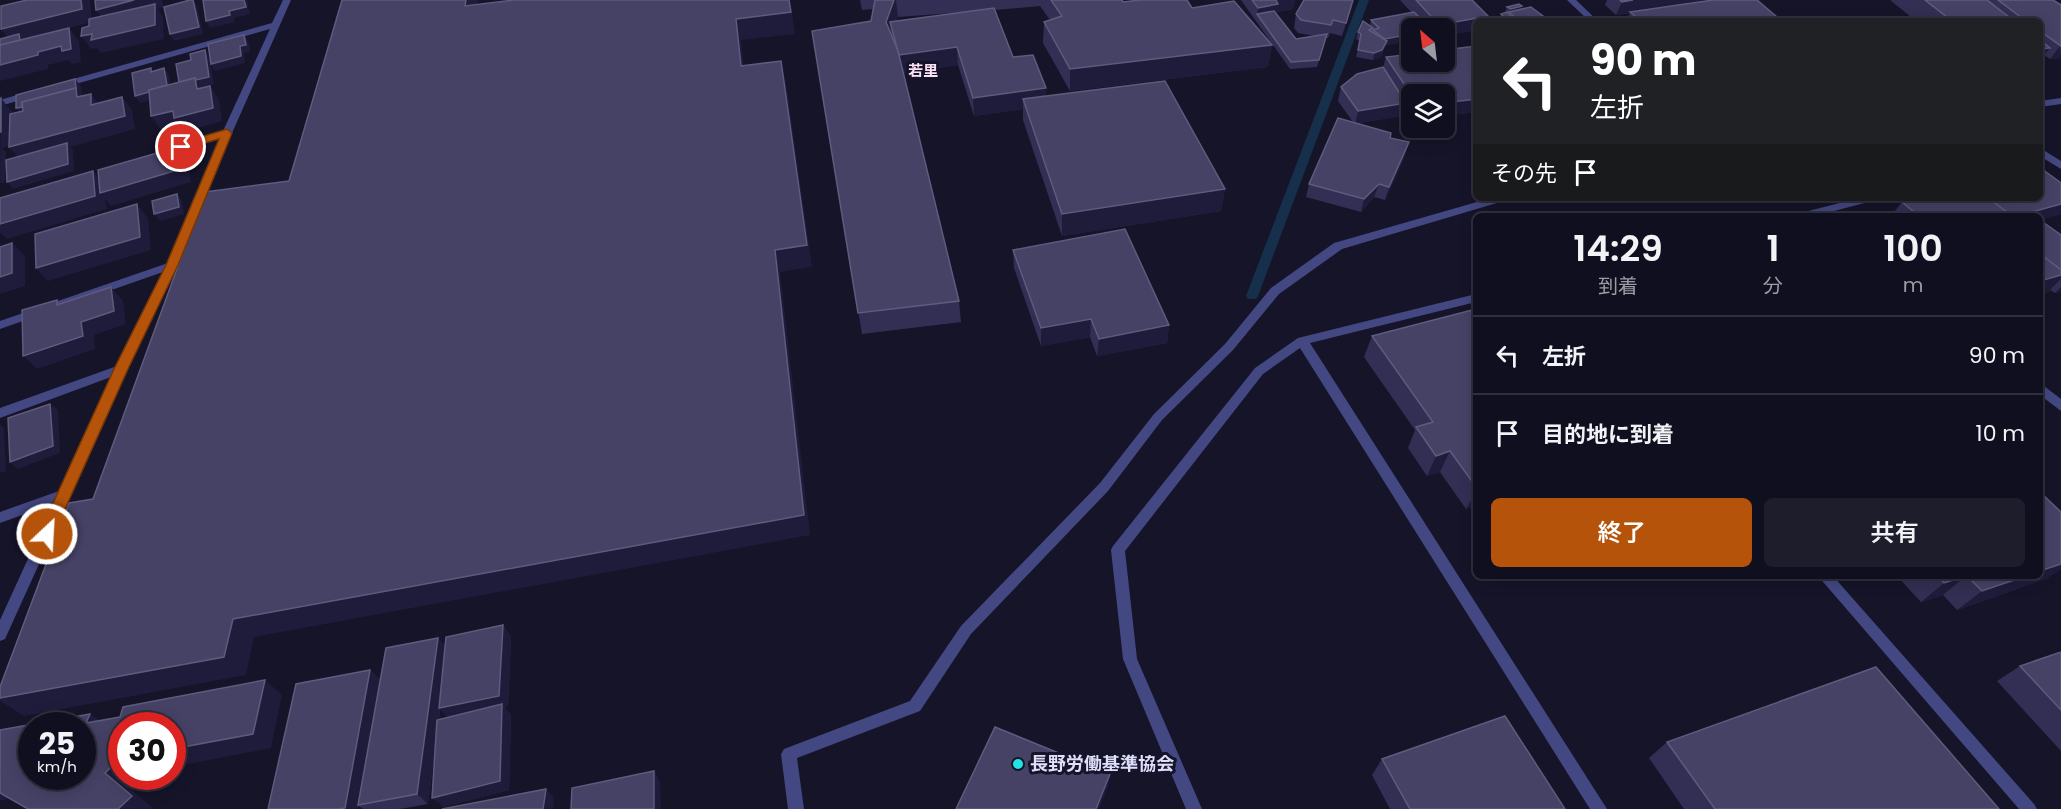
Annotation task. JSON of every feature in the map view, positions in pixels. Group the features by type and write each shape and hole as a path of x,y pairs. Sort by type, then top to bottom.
{"street":[{"path":"0,634 66,494 121,369 172,265 227,133 287,0"},
{"path":"1571,0 1591,18"},
{"path":"56,87 277,24"},
{"path":"0,103 44,90"},
{"path":"2043,104 2061,101"},
{"path":"159,154 227,133"},
{"path":"2043,154 2061,166"},
{"path":"796,809 789,754 915,706 966,630 1104,487 1158,417 1230,347 1275,291 1338,246 1493,201"},
{"path":"1813,213 1860,201"},
{"path":"1832,208 1838,213"},
{"path":"0,325 172,265"},
{"path":"1194,809 1130,659 1118,550 1259,370 1302,341 1473,299"},
{"path":"1302,341 1599,809"},
{"path":"0,413 121,369"},
{"path":"2043,391 2061,406"},
{"path":"0,518 66,494"},
{"path":"1828,579 2029,809"}],"building":[{"path":"27,0 81,0 82,9 1,29 1,6"},
{"path":"95,0 134,0 96,10"},
{"path":"193,0 199,27 170,34 164,7"},
{"path":"203,0 244,0 246,7 229,11 230,15 206,21"},
{"path":"342,0 466,0 465,6 514,0 789,0 791,12 736,19 741,66 781,61 807,245 775,250 804,515 233,619 224,657 0,698 0,687 69,503 93,499 205,192 289,181"},
{"path":"875,0 894,0 886,22 898,51 959,301 858,313 812,31 871,21"},
{"path":"1051,0 1122,0 1123,2 1187,0 1192,8 1234,1 1272,45 1070,69 1044,22 1062,16"},
{"path":"1252,0 1276,0 1278,4 1258,8"},
{"path":"1304,0 1353,0 1346,23 1333,20 1331,25 1301,20 1296,14"},
{"path":"1416,0 1472,0 1488,16 1455,22 1455,18 1433,18"},
{"path":"1713,0 1757,0 1777,17 1637,18 1630,12"},
{"path":"1925,0 1987,0 2010,18 1948,18"},
{"path":"1998,0 2053,0 2061,5 2061,46 2043,33 2043,18 2022,18"},
{"path":"155,4 155,25 91,40 92,34 81,36 82,28 89,26 89,19"},
{"path":"1519,4 1522,6 1511,9 1507,7"},
{"path":"1531,7 1543,16 1516,18 1509,12"},
{"path":"994,8 1013,57 1033,55 1046,88 973,98 957,47 899,55 890,22"},
{"path":"1274,11 1296,39 1327,34 1319,60 1291,62 1257,14"},
{"path":"1414,12 1420,18 1401,18 1401,36 1385,39 1373,30 1379,28 1371,20"},
{"path":"1507,12 1513,18 1505,18 1501,14"},
{"path":"1363,21 1373,28 1369,30 1387,41 1382,50 1374,53 1358,50 1361,34 1358,32"},
{"path":"69,28 71,49 62,51 61,46 0,65 0,45"},
{"path":"19,34 20,40 0,45 0,39"},
{"path":"244,35 246,45 240,46 241,56 211,64 208,44"},
{"path":"1473,46 1473,99 1455,102 1455,84 1404,84 1386,57 1401,55 1401,72 1455,72 1455,49"},
{"path":"205,50 209,77 179,82 176,64 191,60 190,54"},
{"path":"1383,67 1401,95 1401,104 1358,111 1341,87 1357,74"},
{"path":"151,68 151,72 164,68 167,85 135,96 132,73"},
{"path":"195,78 197,89 210,86 213,108 174,118 173,111 151,116 149,90"},
{"path":"75,79 76,88 22,102 22,107 16,108 16,95"},
{"path":"1165,81 1225,189 1062,214 1023,99"},
{"path":"76,88 77,97 91,94 91,105 122,97 125,116 9,147 10,114 23,111 22,102"},
{"path":"0,99 1,132 0,132"},
{"path":"1338,118 1391,133 1390,138 1409,142 1389,187 1379,184 1364,199 1309,184"},
{"path":"67,143 68,164 7,182 6,160"},
{"path":"178,147 181,169 100,193 98,170"},
{"path":"2043,170 2061,183 2061,204 2029,213 2008,213 1992,201 2043,201"},
{"path":"93,171 95,196 0,224 0,198"},
{"path":"177,194 179,207 154,214 152,201"},
{"path":"1992,201 2008,213 1915,213 1902,202"},
{"path":"137,204 140,237 36,268 35,234"},
{"path":"2043,222 2061,235 2061,270 2043,256"},
{"path":"1125,229 1169,325 1099,339 1091,319 1041,328 1013,250"},
{"path":"12,243 12,273 0,277 0,247"},
{"path":"2043,256 2061,270 2061,275 2043,280"},
{"path":"111,287 114,311 81,322 83,336 23,356 22,310 57,300 57,305"},
{"path":"1473,310 1473,483 1450,451 1436,456 1416,427 1433,422 1372,336"},
{"path":"50,404 53,446 10,462 8,418"},
{"path":"2043,495 2061,512 2061,564 2043,570"},
{"path":"1940,579 1957,579 1944,583"},
{"path":"1970,579 2017,579 1982,591"},
{"path":"503,625 499,696 439,708 446,637"},
{"path":"438,638 417,794 358,805 386,648"},
{"path":"2061,652 2061,710 2020,666"},
{"path":"1876,667 1999,809 1715,809 1667,742"},
{"path":"370,670 345,808 268,809 296,684"},
{"path":"265,680 253,734 186,746 186,712 122,712 123,707"},
{"path":"502,704 500,781 432,798 437,720"},
{"path":"1505,716 1565,809 1410,809 1382,759"},
{"path":"108,719 108,770 105,773 108,776 108,790 125,790 132,796 118,809 28,809 0,793 0,730 18,727 18,790 96,790 96,721"},
{"name":"長野労働基準協会","path":"995,727 1110,774 1096,809 956,809"},
{"path":"654,771 654,809 571,809 572,788"},
{"path":"546,789 543,809 442,809"}],"waterway":[{"path":"1252,296 1364,0"}],"place":[{"name":"長野労働基準協会","path":"1018,764"}],"district":[{"name":"若里","path":"923,71"}],"route":[{"path":"47,534 121,369 172,265 227,133 181,147"}]}
